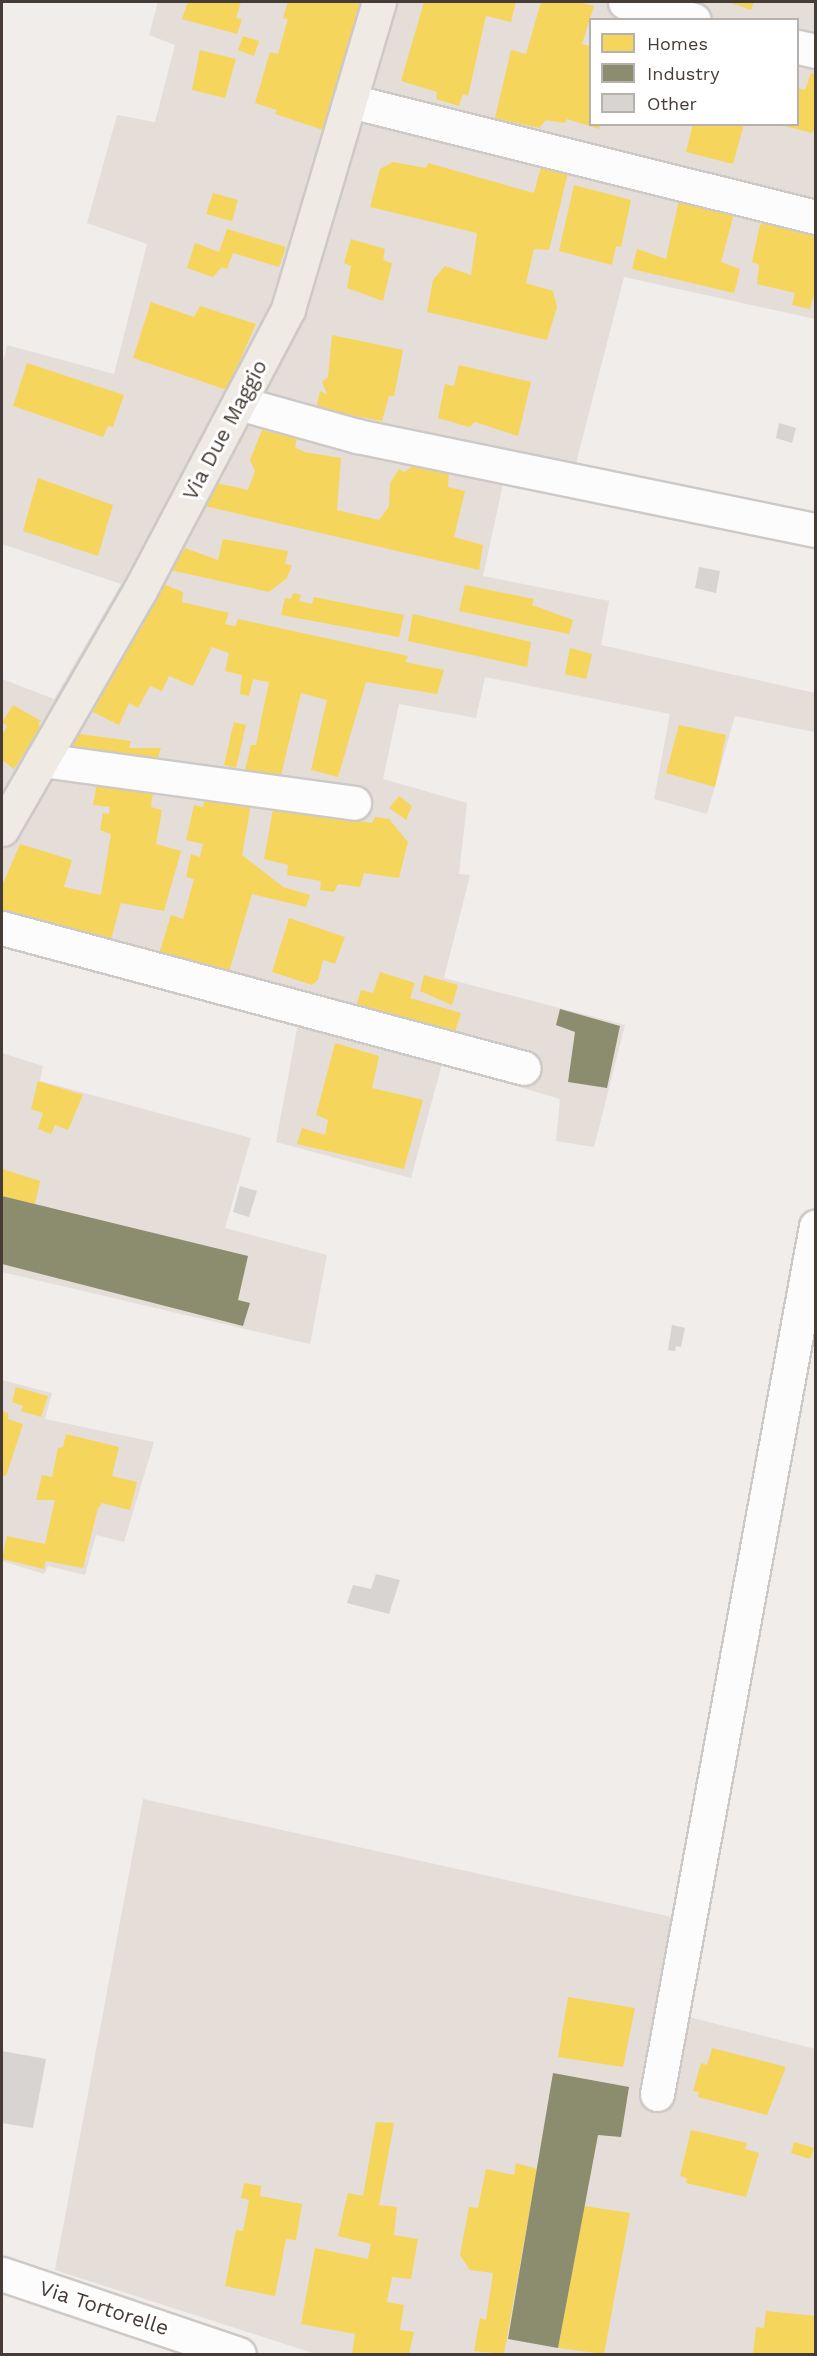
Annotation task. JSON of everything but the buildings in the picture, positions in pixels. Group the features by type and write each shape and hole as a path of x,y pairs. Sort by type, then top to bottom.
{"main road":[{"name":"Via Due Maggio","path":"2,829 140,592 288,309 379,2"}],"street":[{"path":"626,2 686,18"},
{"path":"799,47 816,51"},
{"path":"350,101 816,217"},
{"path":"238,404 357,436 816,530"},
{"path":"42,760 354,803"},
{"path":"2,928 524,1068"},
{"path":"657,2094 816,1226"},
{"name":"Via Tortorelle","path":"2,2274 239,2355"}],"shaded area":[{"path":"158,2 815,2 815,319 624,277 575,467 505,475 483,576 609,601 601,645 815,693 815,732 735,716 707,814 654,799 670,714 485,677 476,718 399,704 383,779 467,803 459,874 470,875 444,978 625,1025 594,1147 556,1141 560,1099 442,1064 411,1178 276,1142 298,1024 2,945 2,679 54,699 121,584 2,544 2,367 7,345 114,374 147,244 87,223 117,115 155,122 175,45 149,35"},
{"path":"2,1053 43,1066 40,1081 251,1138 225,1228 327,1255 310,1344 2,1272"},
{"path":"2,1380 52,1393 45,1419 154,1442 124,1542 96,1535 85,1575 48,1566 44,1574 2,1561"},
{"path":"143,1799 699,1923 681,2015 815,2049 815,2354 316,2354 55,2270"}]}
